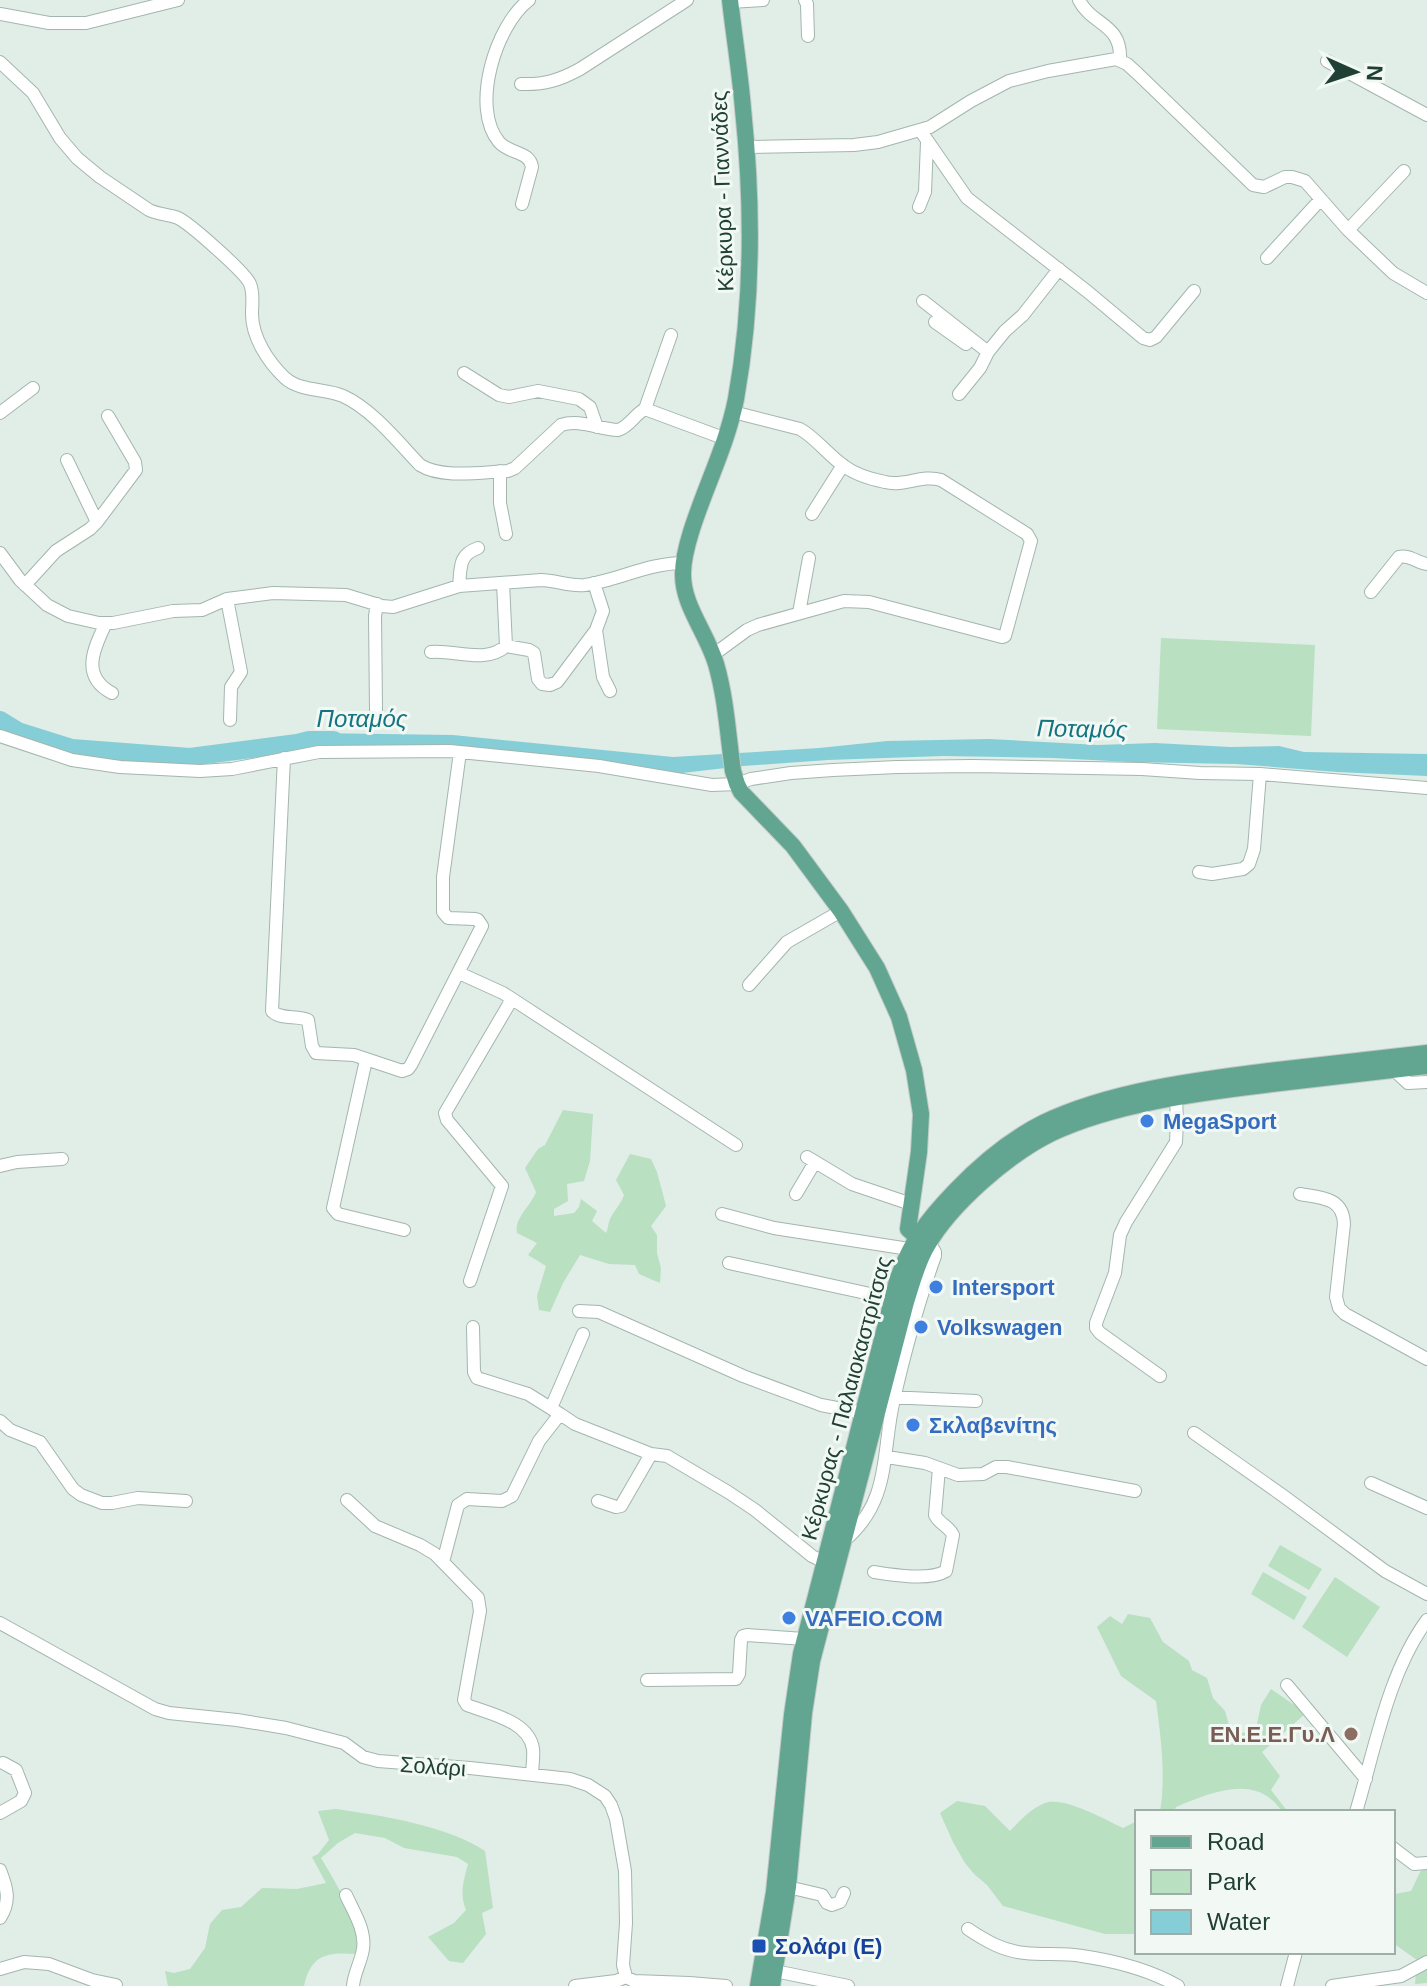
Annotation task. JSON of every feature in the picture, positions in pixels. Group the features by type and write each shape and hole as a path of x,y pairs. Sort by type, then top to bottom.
{"main road":[{"name":"Κέρκυρα - Γιαννάδες","path":"730,1 744,111 748,289 733,412 726,439 700,503 682,574 686,594 721,680 735,778"},
{"path":"735,778 747,799 803,858 841,911 869,954 899,1017 914,1070 921,1120 908,1229 921,1240"},
{"name":"Κέρκυρας - Παλαιοκαστρίτσας","path":"758,1986 776,1879 792,1715 804,1639 863,1413 905,1302 921,1240 964,1182 997,1153 1032,1129 1073,1111 1140,1092 1207,1079 1427,1053"},
{"name":"Κέρκυρας - Παλαιοκαστρίτσας","path":"921,1240 984,1181 1016,1156 1077,1123 1129,1108 1211,1092 1427,1066"},
{"name":"Κέρκυρας - Παλαιοκαστρίτσας","path":"774,1978 788,1887 808,1681 842,1543 887,1397 905,1302"}],"street":[{"path":"0,14 49,23 86,23 178,0"},
{"path":"522,204 531,161 497,139 487,111 487,98 489,75 499,41 508,23 529,0"},
{"path":"521,84 562,79 687,0"},
{"path":"730,1 763,0"},
{"path":"805,0 808,36"},
{"path":"1079,0 1085,11 1115,35 1120,47 1120,60"},
{"path":"919,207 925,192 924,136 930,127 1009,81 1109,59 1120,60 1253,185 1264,187 1285,177 1305,181 1348,230 1393,273 1427,293"},
{"path":"1327,61 1427,115"},
{"path":"0,62 33,93 60,138 77,158 149,210 180,219 245,275 252,291 253,330 285,378 302,387 338,394 354,402 428,470 443,473 515,468 568,422 613,430 623,428 645,409 671,335"},
{"path":"746,147 862,145 924,136"},
{"path":"924,136 967,198 1146,340 1156,337 1194,291"},
{"path":"1348,230 1404,171"},
{"path":"1267,258 1321,199"},
{"path":"959,394 1005,331 1023,315 1059,269"},
{"path":"923,301 987,355"},
{"path":"935,322 987,355"},
{"path":"464,373 505,397 538,391 579,399 590,407 597,427"},
{"path":"0,413 33,388"},
{"path":"645,409 726,439"},
{"path":"713,655 754,626 839,602 859,600 1005,636 1031,544 1029,536 941,480 925,478 888,483 857,474 800,429 733,412"},
{"path":"25,585 56,551 97,522 135,472 135,462 108,416"},
{"path":"67,460 97,522"},
{"path":"812,514 843,465"},
{"path":"500,471 500,503 506,534"},
{"path":"459,586 464,556 478,548"},
{"path":"0,553 25,585 47,605 68,616 106,623 173,611 202,610 227,599 273,593 346,595 393,607 459,586 548,580 576,586 661,564 683,563"},
{"path":"1371,592 1401,556 1427,564"},
{"path":"799,613 809,558"},
{"path":"431,652 487,655 500,652 506,646 503,583"},
{"path":"506,646 532,651 542,684 550,685 559,679 596,630 603,611 594,583"},
{"path":"227,599 241,672 231,687 230,720"},
{"path":"376,710 377,604"},
{"path":"106,623 94,648 92,669 101,687 112,693"},
{"path":"596,630 603,677 610,691"},
{"path":"0,736 72,760 120,767 200,771 232,769 319,752 460,752 599,766 712,785 735,778 897,767 1142,769 1260,774 1427,788"},
{"path":"284,758 272,1011 278,1016 308,1020 316,1053 342,1053 405,1070 410,1068 482,926 478,920 448,918 443,912 443,877 460,752"},
{"path":"1199,872 1212,874 1243,869 1249,864 1254,849 1260,774"},
{"path":"749,985 787,942 841,911"},
{"path":"459,973 503,993 736,1145"},
{"path":"470,1281 502,1186 447,1120 445,1113 512,999"},
{"path":"366,1060 333,1208 338,1214 404,1230"},
{"path":"1394,1070 1408,1083 1427,1082"},
{"path":"1160,1376 1100,1333 1096,1323 1115,1273 1120,1235 1176,1142 1176,1098"},
{"path":"0,1166 62,1159"},
{"path":"796,1194 811,1159 852,1184 911,1204"},
{"path":"1300,1194 1331,1201 1342,1213 1344,1224 1336,1297 1339,1308 1427,1359"},
{"path":"722,1214 774,1228 921,1240"},
{"path":"729,1263 905,1302"},
{"path":"579,1311 599,1312 717,1366 821,1405 863,1413"},
{"path":"473,1327 474,1372 477,1378 528,1394 589,1430 651,1454 670,1457 755,1510 812,1556 824,1562"},
{"path":"443,1562 458,1505 467,1499 502,1501 512,1496 555,1411 583,1334"},
{"path":"842,1543 868,1515 876,1496 887,1457 887,1397 976,1401"},
{"path":"0,1421 10,1430 40,1442 73,1489 81,1495 102,1503 138,1498 186,1501"},
{"path":"1194,1433 1385,1571 1427,1594"},
{"path":"598,1501 621,1506 651,1454"},
{"path":"887,1457 925,1463 964,1476 1007,1467 1135,1491"},
{"path":"874,1572 909,1576 940,1575 946,1571 953,1535 935,1515 939,1468"},
{"path":"1371,1483 1427,1508"},
{"path":"347,1500 375,1526 428,1550 474,1593 480,1605 464,1700 467,1705 508,1721 525,1732 533,1746 532,1775"},
{"path":"1357,1810 1391,1693 1410,1647 1427,1620"},
{"name":"Σολάρι","path":"0,1623 134,1699 162,1711 253,1722 296,1731 344,1743 363,1757 378,1761 570,1779 588,1785 605,1796 616,1819 625,1871 623,1965 626,1977"},
{"path":"647,1680 736,1679 741,1640 745,1635 804,1639"},
{"path":"1287,1685 1366,1779"},
{"path":"0,1813 21,1801 25,1793 16,1770 3,1763"},
{"path":"1395,1850 1414,1864 1427,1863"},
{"path":"0,1870 7,1904 0,1918"},
{"path":"788,1887 822,1895 832,1905 840,1902 844,1893"},
{"path":"346,1895 364,1942 353,1986"},
{"path":"968,1929 1002,1948 1027,1954 1081,1955 1117,1962 1137,1967 1178,1986"},
{"path":"1287,1986 1295,1954"},
{"path":"0,1969 24,1962 49,1964 92,1980 116,1985"},
{"path":"1332,1986 1401,1976 1427,1962"},
{"path":"575,1986 619,1981 626,1977 632,1981 726,1986"},
{"path":"774,1978 848,1986"}],"green space":[{"path":"1161,638 1315,645 1311,736 1157,729"},
{"path":"563,1110 593,1114 590,1161 584,1181 567,1184 568,1201 554,1209 554,1216 574,1213 581,1199 597,1211 592,1221 606,1233 610,1218 624,1195 616,1180 630,1154 651,1159 666,1206 651,1226 657,1235 660,1283 639,1274 635,1265 609,1264 580,1255 550,1312 539,1310 537,1296 546,1266 528,1255 537,1243 517,1233 517,1228 520,1217 536,1192 525,1168 538,1149 545,1145"},
{"path":"1280,1545 1322,1569 1309,1590 1268,1566"},
{"path":"1263,1572 1307,1597 1294,1620 1251,1594"},
{"path":"1335,1577 1380,1607 1347,1657 1302,1627"},
{"path":"1128,1614 1150,1618 1163,1642 1189,1661 1192,1670 1207,1678 1213,1698 1225,1711 1232,1736 1256,1729 1261,1705 1271,1689 1306,1713 1262,1752 1280,1776 1271,1790 1286,1810 1280,1810 1260,1792 1232,1789 1203,1796 1175,1810 1160,1810 1163,1770 1156,1701 1121,1676 1097,1627 1110,1616 1122,1624"},
{"path":"957,1801 985,1806 1010,1831 1035,1808 1053,1802 1085,1810 1123,1828 1135,1822 1135,1934 1105,1934 1003,1906 965,1863 940,1813"},
{"path":"336,1809 433,1828 485,1851 493,1908 482,1913 486,1934 463,1963 449,1961 428,1937 454,1923 466,1910 463,1892 468,1864 457,1857 404,1848 385,1838 355,1833 321,1858 358,1932 357,1954 322,1957 311,1967 304,1986 168,1986 165,1971 174,1973 190,1969 205,1948 210,1924 222,1910 241,1907 262,1888 297,1889 326,1883 312,1857 329,1840 318,1811"},
{"path":"1427,1863 1427,1983 1415,1984 1417,1960 1395,1944 1395,1894 1411,1891"}],"water":[{"path":"313,733 453,735 673,757 887,741 989,739 1098,745 1279,746 1304,752 1427,754 1427,776 1236,764 943,756 828,760 682,773 462,748 319,746 309,740"}],"waterway":[{"name":"Ποταμός","path":"0,720 18,731 72,748 190,757 309,740 334,740"}],"place":[{"name":"MegaSport","path":"1147,1121"},
{"name":"Intersport","path":"936,1287"},
{"name":"Volkswagen","path":"921,1327"},
{"name":"Σκλαβενίτης","path":"913,1425"},
{"name":"VAFEIO.COM","path":"789,1618"},
{"name":"ΕΝ.Ε.Ε.Γυ.Λ","path":"1351,1734"},
{"name":"Σολάρι (E)","path":"759,1946"}]}
